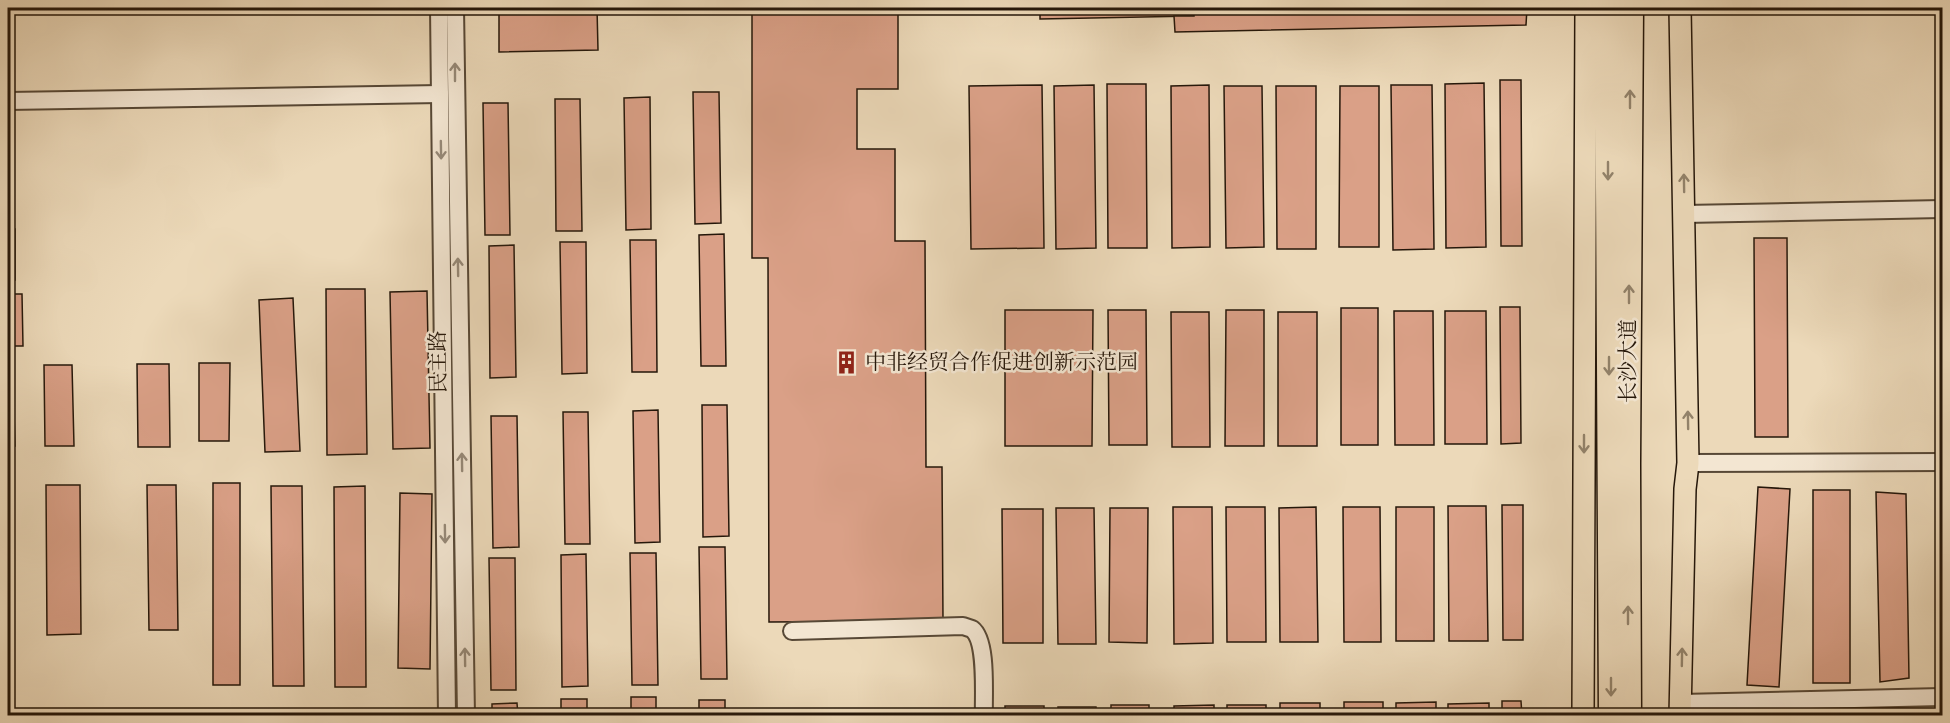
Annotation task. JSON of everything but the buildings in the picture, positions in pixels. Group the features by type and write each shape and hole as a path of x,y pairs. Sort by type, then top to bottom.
{"highway":[{"name":"长沙大道","path":"1607,8 1611,716"},
{"name":"长沙大道","path":"1629,716 1630,8"}],"main road":[{"path":"1583,716 1586,8"},
{"path":"1680,8 1688,464 1685,489 1681,709"}],"street":[{"name":"民主路","path":"440,8 447,716"},
{"name":"民主路","path":"455,8 466,716"},
{"path":"8,101 440,94"},
{"path":"1684,214 1942,209"},
{"path":"1688,464 1942,462"},
{"path":"792,630 963,626 972,630 978,637 982,653 984,716"},
{"path":"1681,709 1942,697"}],"place":[{"name":"中非经贸合作促进创新示范园","path":"847,362"}]}
